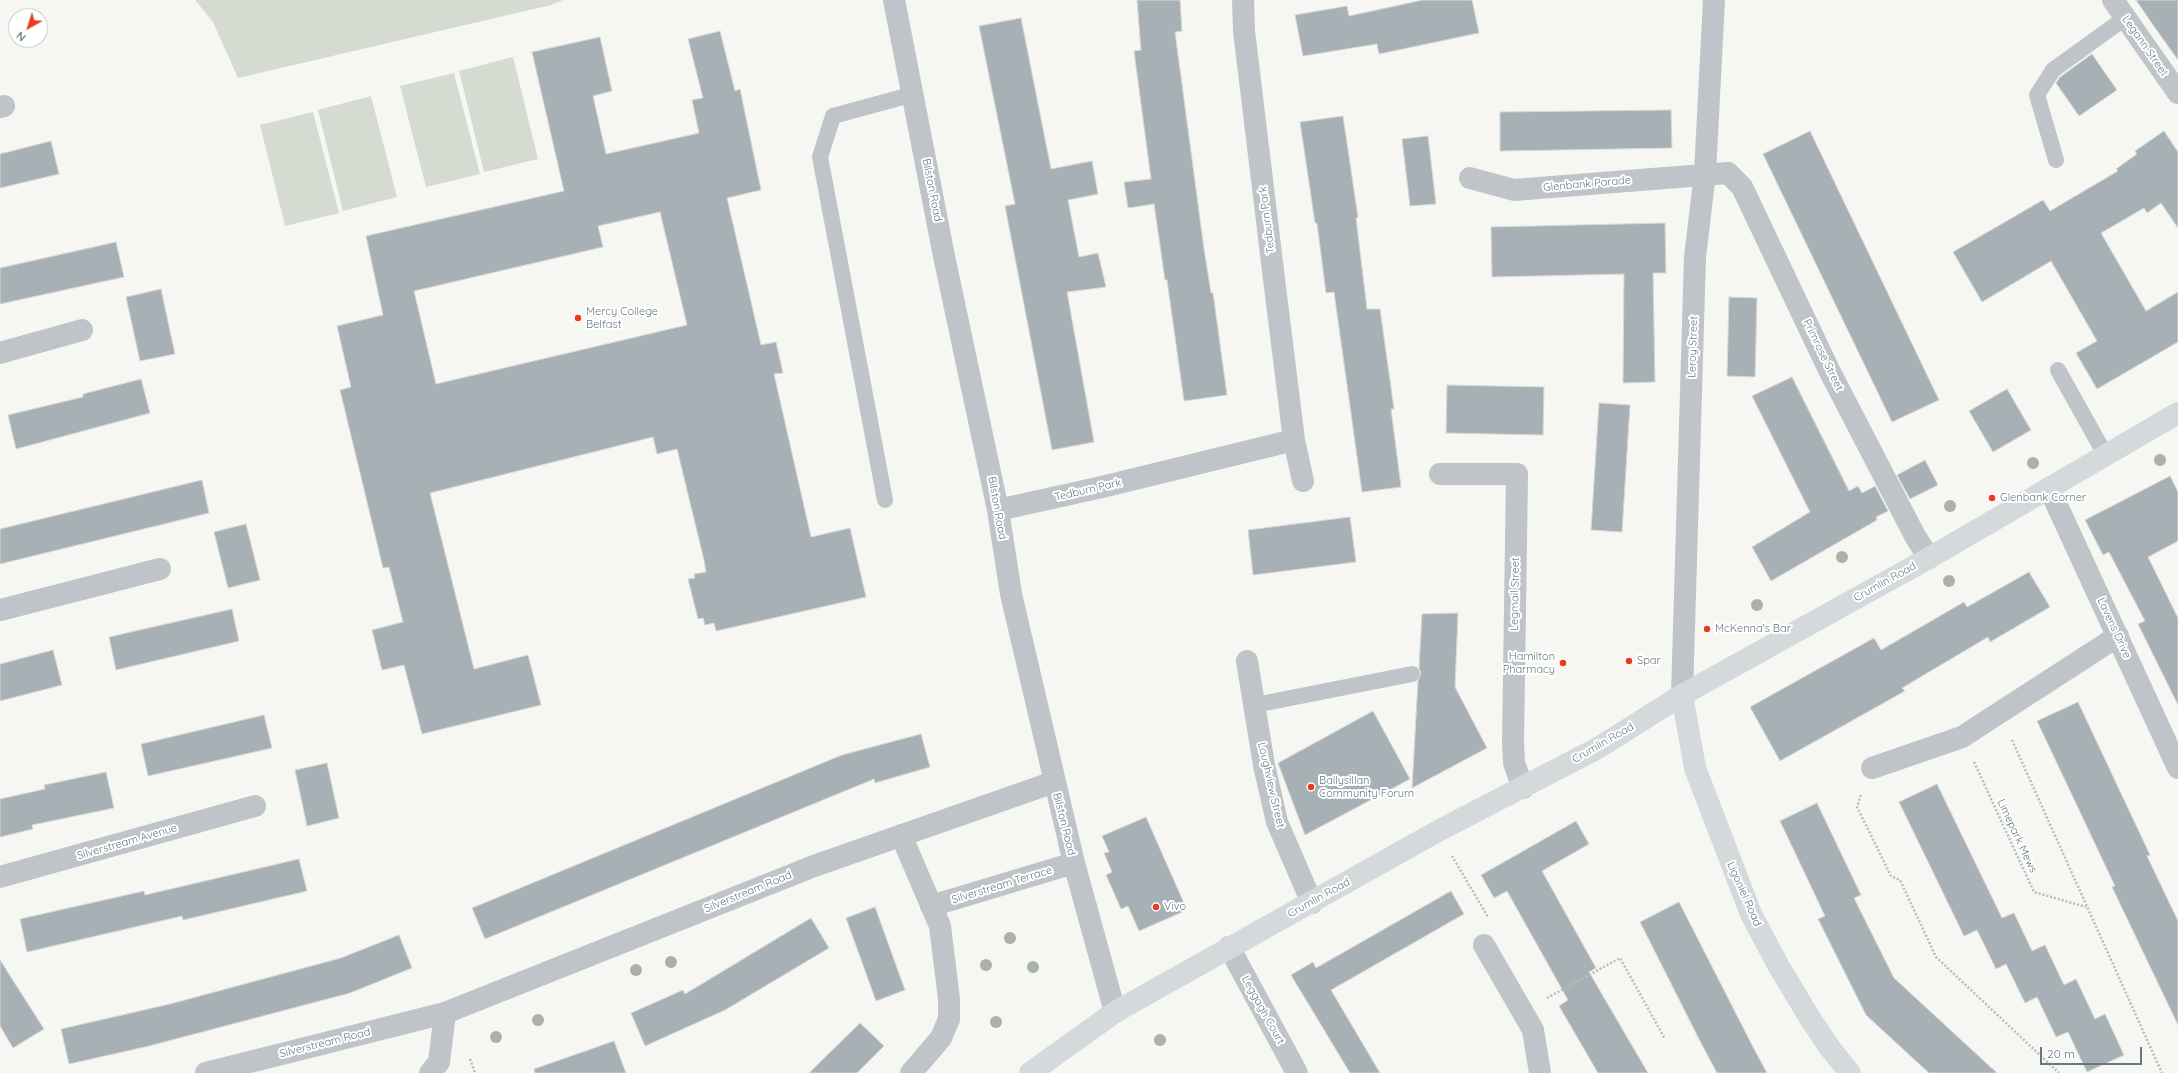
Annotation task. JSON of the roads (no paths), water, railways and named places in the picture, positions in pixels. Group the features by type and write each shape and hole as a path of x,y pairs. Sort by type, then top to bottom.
{"main road":[{"name":"Crumlin Road","path":"1030,1073 1115,1012 1229,947 1312,903 1438,831 1598,748 1682,696 1929,558 2178,414"},
{"name":"Ligoniel Road","path":"1682,696 1695,768 1751,914 1778,965 1811,1020 1830,1048 1850,1073"}],"street":[{"name":"Bilston Road","path":"894,0 914,94 944,256 998,510 1011,594 1074,863 1115,1012"},
{"name":"Tedburn Park","path":"1243,0 1244,31 1294,440 1303,481"},
{"name":"Leroy Street","path":"1682,696 1695,257 1705,173 1714,0"},
{"name":"Legann Street","path":"2113,0 2178,93"},
{"name":"Glenbank Parade","path":"1470,178 1514,190 1705,173"},
{"name":"Primrose Street","path":"1705,173 1728,173 1742,187 1829,370 1915,536 1929,558"},
{"path":"0,353 82,330"},
{"name":"Tedburn Park","path":"998,510 1102,487 1294,440"},
{"name":"Legmail Street","path":"1440,474 1517,474 1513,744 1514,763 1523,788"},
{"name":"Lavens Drive","path":"2049,488 2178,768"},
{"path":"0,610 160,569"},
{"path":"1872,768 1962,737 2118,636"},
{"name":"Loughview Street","path":"1247,662 1264,765 1277,822 1312,903"},
{"name":"Silverstream Road","path":"206,1073 445,1013 814,866 1054,782"},
{"name":"Silverstream Avenue","path":"0,877 255,806"},
{"path":"901,835 940,926 949,999 949,1019 941,1038 911,1073"},
{"name":"Silverstream Terrace","path":"931,906 1074,863"},
{"path":"1484,945 1533,1030 1540,1073"},
{"name":"Leggagh Court","path":"1229,947 1298,1073"},
{"path":"430,1073 439,1062 445,1013"}],"lane":[{"path":"2056,160 2037,95 2053,70 2125,18"},
{"path":"886,500 820,157 833,116 914,94"},
{"path":"2058,370 2106,456"},
{"path":"1255,705 1412,674"}],"place":[{"name":"Mercy College Belfast","path":"578,318"},
{"name":"Glenbank Corner","path":"1992,498"},
{"name":"McKenna's Bar","path":"1707,629"},
{"name":"Spar","path":"1629,661"},
{"name":"Hamilton Pharmacy","path":"1563,663"},
{"name":"Ballysillan Community Forum","path":"1311,787"},
{"name":"Vivo","path":"1156,907"}]}
